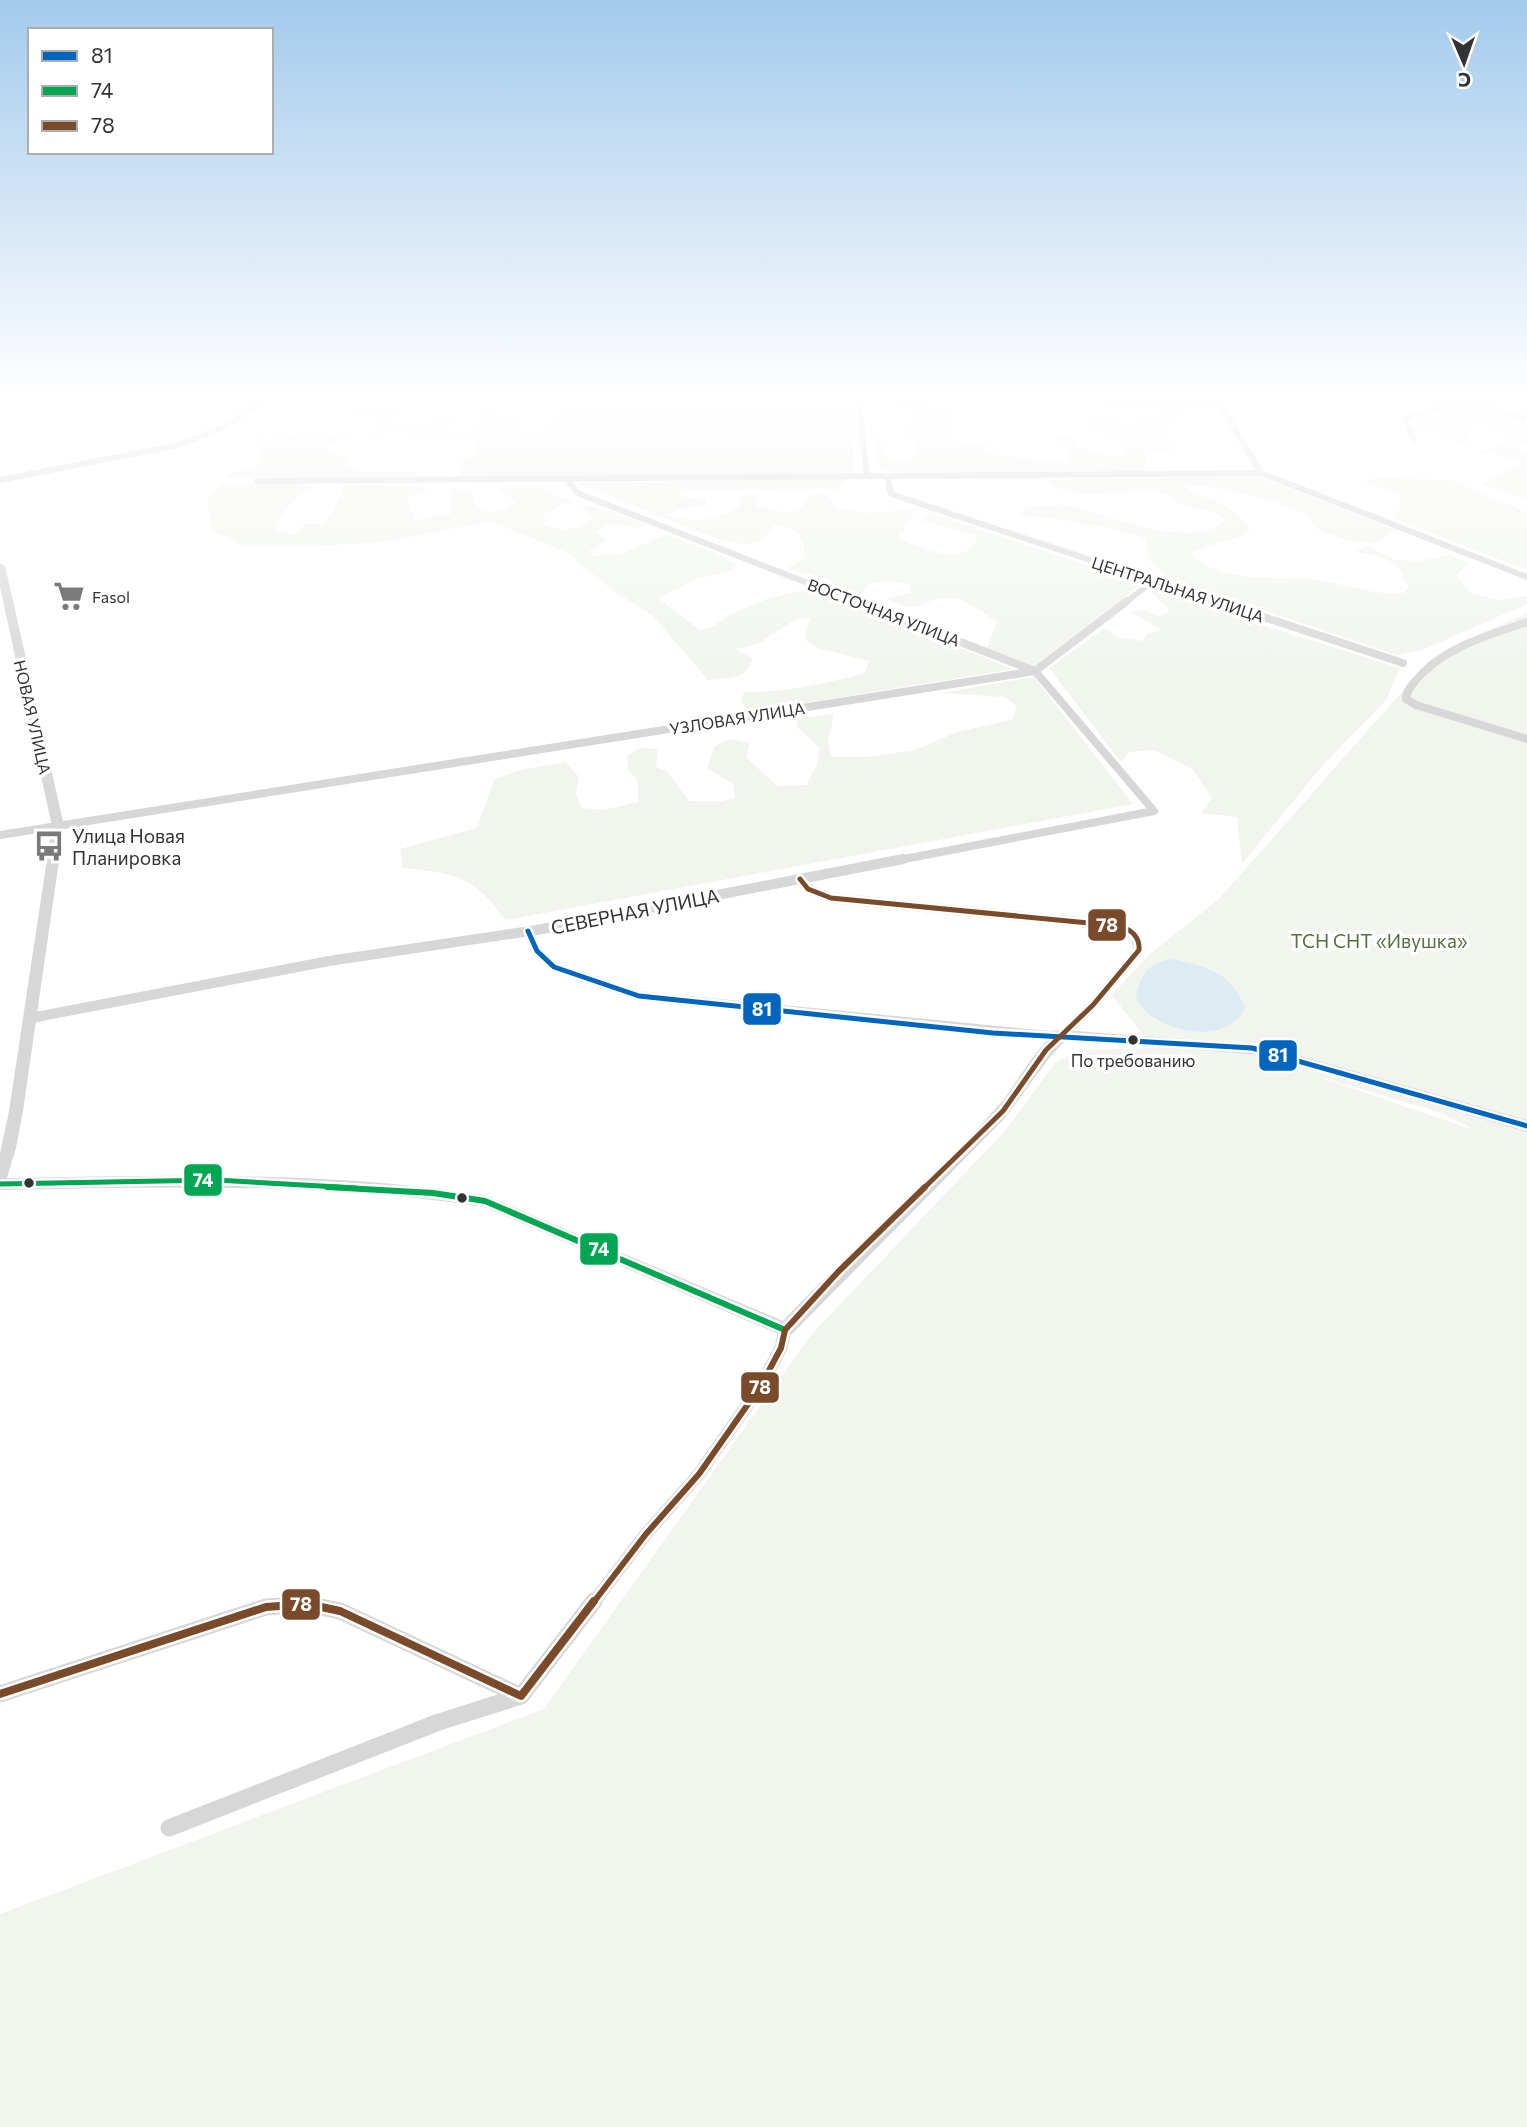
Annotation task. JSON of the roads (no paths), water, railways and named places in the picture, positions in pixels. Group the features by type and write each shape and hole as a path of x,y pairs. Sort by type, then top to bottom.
{"street":[{"name":"ВОСТОЧНАЯ УЛИЦА","path":"589,497 1035,671 1154,811"},
{"name":"ЦЕНТРАЛЬНАЯ УЛИЦА","path":"901,497 1403,663"},
{"path":"1323,497 1527,577"},
{"name":"НОВАЯ УЛИЦА","path":"0,566 58,826"},
{"name":"УЗЛОВАЯ УЛИЦА","path":"58,826 1035,671 1153,581"},
{"path":"1527,622 1451,649 1439,657 1406,693 1408,701 1527,739"},
{"name":"СЕВЕРНАЯ УЛИЦА","path":"31,1018 329,961 528,931 1154,811"},
{"path":"0,835 58,826 31,1018 9,1148 0,1177"},
{"path":"169,1828 439,1722 521,1696 646,1534 699,1474 760,1387 781,1348 785,1331 838,1272 1003,1111 1046,1051 1136,957 1140,943 1129,929 831,898 808,889 800,879"},
{"path":"528,931 537,951 554,967 639,996 993,1033 1049,1037 1063,1035 1262,1050 1527,1126"},
{"path":"0,1184 216,1180 399,1190 467,1197 504,1208 785,1331"},
{"path":"0,1694 266,1607 307,1604 340,1611 521,1696"}],"place":[{"name":"Fasol","path":"69,596"},
{"name":"Улица Новая Планировка","path":"49,846"},
{"name":"По требованию","path":"1133,1040"}],"park label":[{"name":"ТСН СНТ «Ивушка»","path":"1379,940"}]}
